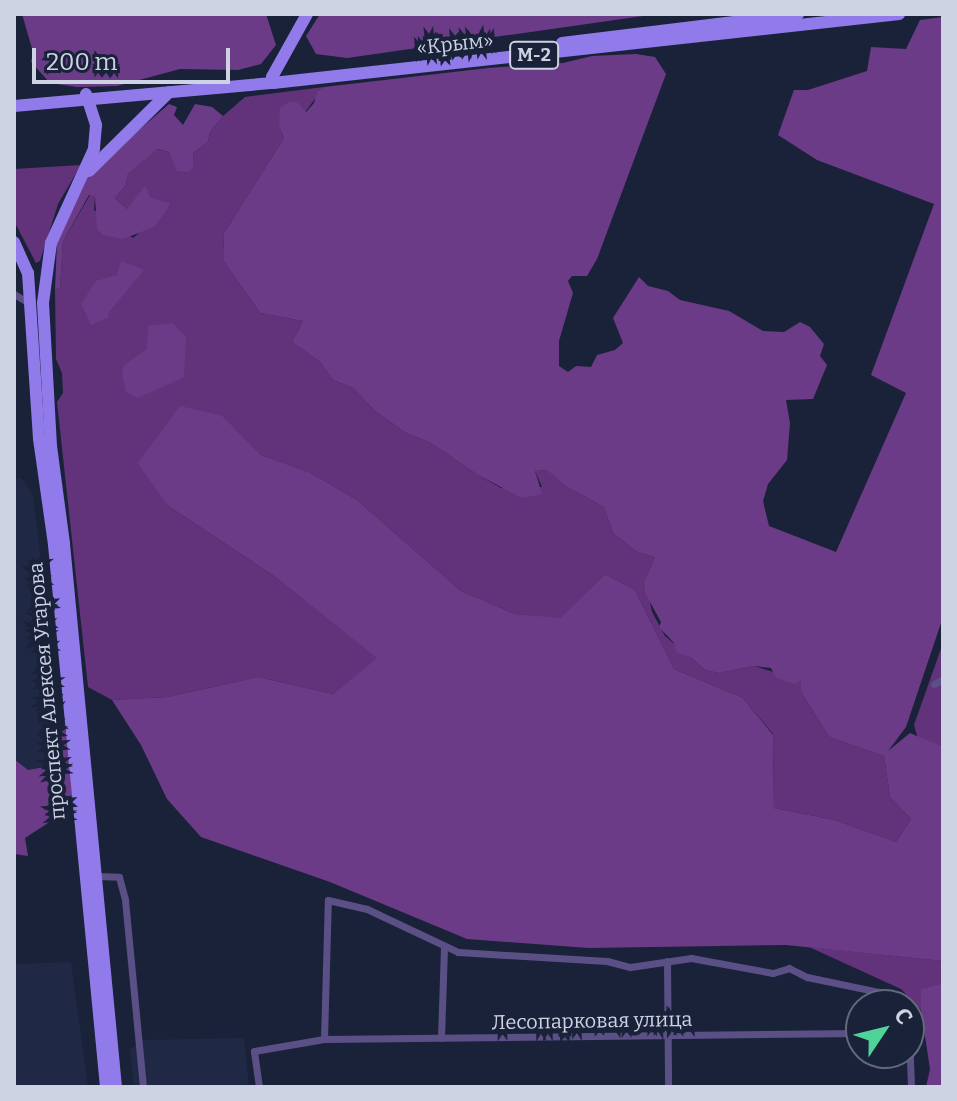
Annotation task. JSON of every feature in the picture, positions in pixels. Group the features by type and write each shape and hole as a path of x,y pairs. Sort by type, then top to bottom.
{"main road":[{"path":"273,80 307,14"},
{"name":"«Крым»","path":"14,106 273,80 798,14"},
{"name":"«Крым»","path":"14,100 169,92 899,14"},
{"path":"81,179 169,92"},
{"name":"проспект Алексея Угарова","path":"87,97 96,125 94,149 51,243 37,303 106,1087"},
{"path":"14,242 37,303"},
{"name":"проспект Алексея Угарова","path":"59,544 116,1087"}],"street":[{"path":"14,294 37,303"},
{"path":"934,684 943,679"},
{"path":"96,876 119,877 125,900 143,1087"},
{"path":"324,1039 328,900 367,909 401,923 444,948 607,961 630,967 667,961 716,961 773,973 789,968 807,977 865,989"},
{"path":"441,1038 444,948"},
{"path":"667,961 668,1087"},
{"name":"Лесопарковая улица","path":"259,1087 254,1051 324,1039 845,1033"}],"shaded area":[{"path":"22,14 266,14 276,45 261,64 238,70 180,69 117,86 77,87 50,83 31,62 33,52"},
{"path":"320,14 657,14 347,58 316,54 306,36"},
{"path":"943,17 943,617 906,727 888,751 910,733 943,747 943,961 786,945 589,948 467,939 330,882 201,837 167,799 141,745 112,700 167,697 258,677 333,694 377,658 274,576 167,505 138,463 180,406 223,416 261,455 309,472 357,500 461,591 515,614 561,618 605,574 635,590 674,669 743,698 773,735 774,808 835,820 896,842 911,819 890,797 884,756 829,737 801,692 801,680 796,684 776,678 771,668 754,666 719,673 705,670 690,657 676,652 674,643 659,627 661,622 645,593 645,579 655,557 637,552 613,533 604,507 567,487 547,470 535,471 542,494 522,498 478,475 431,443 406,433 375,411 353,388 333,380 320,362 292,342 303,321 260,313 223,260 224,233 284,138 279,127 280,108 289,102 298,103 306,112 314,103 317,92 324,87 488,68 563,63 592,56 636,54 655,57 666,74 597,259 587,276 572,276 568,281 573,293 559,341 559,366 568,372 576,366 591,367 597,355 615,350 623,343 613,318 639,277 648,286 668,291 680,300 729,311 763,331 784,332 800,322 810,327 824,344 820,356 827,365 813,399 786,400 790,423 787,460 768,484 763,501 769,526 836,552 906,393 871,375 934,204 817,160 778,135 794,90 808,90 867,71 871,47 906,49 920,20"},
{"path":"324,87 305,112 279,127 284,138 224,233 223,260 260,313 303,321 292,342 320,362 333,380 353,388 375,411 406,433 431,443 501,488 542,487 535,471 548,470 567,487 604,507 613,533 637,552 655,557 645,579 652,612 665,636 705,670 719,673 754,666 801,680 804,685 801,692 829,737 884,756 890,797 911,819 896,842 835,820 774,808 773,734 743,698 674,669 635,590 605,574 561,619 515,614 461,591 357,500 309,472 261,455 223,416 167,505 274,576 378,658 333,694 258,677 167,697 112,700 88,687 57,402 63,393 62,373 56,359 55,289 60,288 63,241 90,195 95,197 94,210 133,238 171,205 150,197 127,209 115,198 126,185 128,174 156,149 169,152 174,161 194,166 193,153 208,142 210,132 223,116 245,97"},
{"path":"169,104 177,107 174,115 183,125 195,104 212,107 223,116 210,132 208,142 193,153 194,166 189,172 177,171 169,152 157,149 128,174 126,185 115,198 127,209 145,186 150,197 171,204 154,227 123,239 103,235 97,229 95,197 89,195 63,241 60,288 55,289 57,243 89,173"},
{"path":"81,165 58,204 40,261 36,263 14,221 14,169"},
{"path":"121,261 144,270 108,313 109,317 91,325 81,304 96,281 117,275"},
{"path":"173,323 186,337 184,377 138,398 126,392 122,373 124,365 147,349 148,326"},
{"path":"21,478 33,495 61,723 54,732 51,759 45,767 28,770 14,759 14,479"},
{"path":"943,643 943,747 918,739 914,725"},
{"path":"61,723 67,734 73,801 68,810 25,838 28,856 14,854 14,759 28,770 45,767 51,759 47,745"},
{"path":"809,947 943,961 943,983 922,989 901,989"},
{"path":"71,962 88,1087 14,1087 14,964"},
{"path":"943,983 943,1087 926,1087 930,1069 925,1036 925,989 921,989"},
{"path":"244,1038 249,1087 134,1087 130,1050 143,1040"}]}
